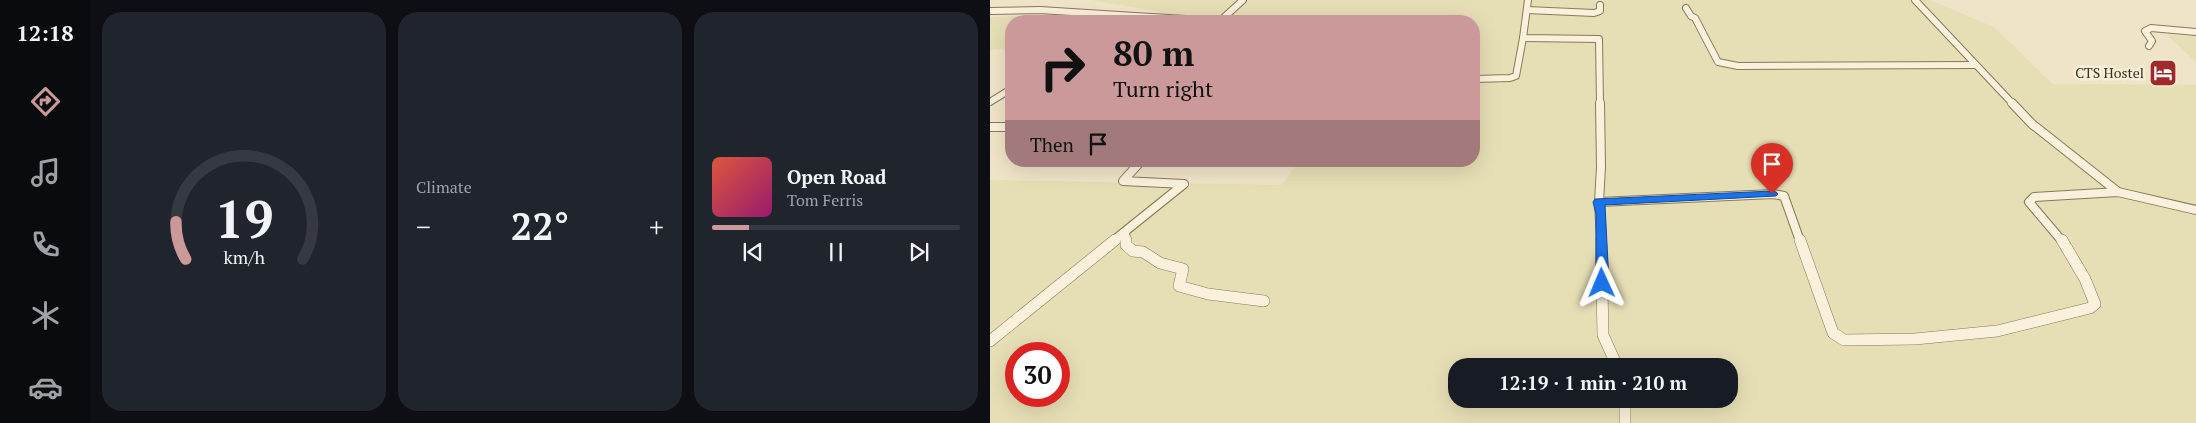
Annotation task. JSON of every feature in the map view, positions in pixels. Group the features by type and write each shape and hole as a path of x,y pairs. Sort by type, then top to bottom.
{"street":[{"path":"1227,15 1243,0"},
{"path":"1480,79 1510,78 1516,76 1528,0"},
{"path":"1915,0 2032,124 2118,192"},
{"path":"1527,10 1594,12 1600,11 1600,6"},
{"path":"1686,8 1690,16 1695,18 1718,62 1738,66 1975,65"},
{"path":"990,11 1040,10 1119,15"},
{"path":"2149,46 2152,41 2145,30 2151,28 2196,32"},
{"path":"1523,38 1599,39 1601,167 1599,202 1601,214 1603,335 1613,358"},
{"path":"990,102 1005,93"},
{"path":"990,127 1005,127"},
{"path":"990,341 1184,184 1123,181 1136,167"},
{"path":"1599,202 1772,194 1784,196 1832,333 1844,340 1915,339 1997,331 2090,308 2095,304 2090,291 2060,238 2033,209 2029,202 2034,197 2118,192 2196,210"},
{"path":"1124,232 1126,245 1132,251 1143,252 1160,263 1183,270 1180,286 1208,294 1264,301"},
{"path":"1625,408 1625,423"}],"shaded area":[{"path":"1091,0 1930,0 1994,27 2053,84 2196,85 2196,423 990,423 990,180 1281,185 1295,167 1480,167 1480,15 1156,15 1160,12"},
{"path":"990,17 1005,17 1005,50 990,51"},
{"path":"2167,35 2196,36 2196,62"}],"place":[{"name":"CTS Hostel","path":"2163,73"}],"route":[{"path":"1602,283 1601,214 1599,202 1772,194"}]}
